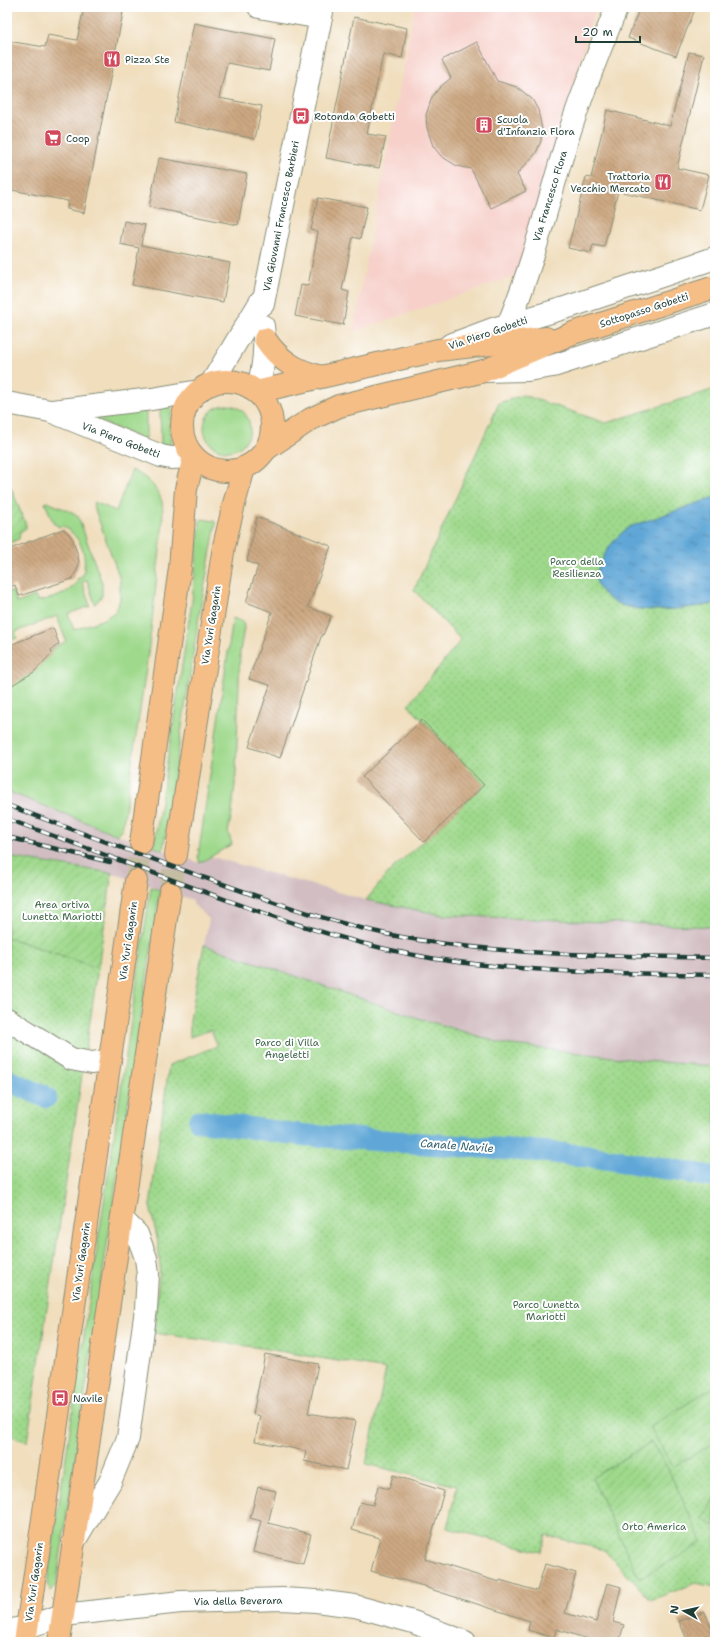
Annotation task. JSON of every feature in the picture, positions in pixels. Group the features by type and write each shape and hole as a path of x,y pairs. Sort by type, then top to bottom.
{"main road":[{"name":"Sottopasso Gobetti","path":"484,371 573,334 715,287"},
{"name":"Sottopasso Gobetti","path":"438,350 573,334"},
{"path":"265,339 287,364 306,373 318,376"},
{"name":"Via Piero Gobetti","path":"256,392 318,376 438,350"},
{"path":"266,449 312,419 340,406 484,371"},
{"path":"218,382 234,382 249,387 256,392 263,399 269,411 272,424 271,437 266,449 261,456 244,468 233,471 222,471 208,468 194,457 186,445 182,432 183,417 189,402 205,388 218,382"},
{"path":"141,843 180,568 186,489 194,457"},
{"name":"Via Yuri Gagarin","path":"176,855 224,546 244,468"},
{"name":"Via Yuri Gagarin","path":"20,1633 110,1060 136,881"},
{"path":"59,1642 170,892"}],"street":[{"path":"259,7 322,13"},
{"name":"Via Francesco Flora","path":"508,325 521,295 567,139 596,56 617,7"},
{"name":"Via Giovanni Francesco Barbieri","path":"261,301 263,304 322,13"},
{"name":"Via Piero Gobetti","path":"438,350 508,325 550,313 715,258"},
{"name":"Via Francesco Flora","path":"526,274 527,292 539,307 550,313"},
{"name":"Via Giovanni Francesco Barbieri","path":"256,392 263,367 265,339 261,301"},
{"name":"Via Giovanni Francesco Barbieri","path":"205,388 261,301"},
{"path":"484,371 528,370 553,366 715,314"},
{"name":"Via Piero Gobetti","path":"50,411 152,399 205,388"},
{"name":"Via Piero Gobetti","path":"7,403 50,411 155,454 171,458 194,457"},
{"path":"7,1019 71,1059 92,1063 110,1060"},
{"path":"74,1543 110,1482 128,1438 146,1309 148,1274 146,1258 137,1234 122,1219"},
{"name":"Via della Beverara","path":"20,1633 63,1615 181,1602 282,1599 316,1601 355,1606 413,1622 465,1642"}],"shaded area":[{"path":"415,7 597,7 590,24 524,273 353,332"},
{"path":"7,780 119,831 119,835 200,863 212,857 366,900 443,915 715,927 715,1066 647,1061 504,1044 415,1017 204,945 209,919 193,904 193,900 112,873 7,857"}],"green space":[{"name":"Parco della Resilienza","path":"715,389 715,927 443,915 366,900 390,871 484,785 408,705 461,640 414,590 499,403 523,395 606,423"},
{"path":"222,405 232,405 240,409 246,415 250,423 250,433 246,441 240,447 232,451 222,451 214,447 208,441 204,433 204,423 208,415 214,409"},
{"path":"170,406 172,410 169,425 171,447 161,445 160,407"},
{"path":"144,410 146,412 145,440 92,418"},
{"path":"132,470 142,475 154,487 162,502 163,518 146,671 122,831 119,831 118,835 7,791 7,687 34,671 50,655 52,652 51,650 66,641 57,616 15,632 17,638 7,641 7,593 12,591 17,603 35,596 37,601 49,599 59,596 69,590 78,582 77,579 82,577 85,562 79,541 69,530 63,526 58,527 54,524 45,503 47,502 78,516 102,583 102,596 95,604 87,580 82,582 90,606 68,614 74,630 104,619 112,614 117,609 120,599 120,579 93,504 94,502 116,511"},
{"path":"7,487 11,488 26,528 20,532 19,539 7,544"},
{"path":"202,519 214,521 216,523 199,616 163,850 154,847 192,601 200,521"},
{"path":"233,618 243,622 244,628 240,652 236,774 232,813 228,832 232,844 200,863 198,857"},
{"name":"Area ortiva Lunetta Mariotti","path":"7,857 112,873 98,968 7,937"},
{"path":"151,887 160,890 56,1586 51,1591 47,1584"},
{"path":"7,937 98,968 27,1442 7,1434"},
{"name":"Parco Lunetta Mariotti","path":"204,945 415,1017 504,1044 647,1061 715,1066 715,1587 696,1583 651,1600 604,1550 546,1535 541,1552 447,1528 457,1486 366,1464 386,1369 254,1347 154,1333 160,1266 158,1243 150,1206 169,1065 217,1046 211,1030 190,1037 190,1020"},
{"path":"715,1386 715,1442 673,1467 650,1427"},
{"name":"Orto America","path":"651,1442 667,1467 702,1541 686,1553 639,1578 592,1478"},
{"path":"715,1497 715,1526 703,1519"}],"water":[{"path":"715,497 715,604 687,608 653,610 636,609 621,605 608,598 599,588 596,575 601,562 614,540 629,527"}],"building":[{"name":"Coop","path":"84,7 124,7 84,213 67,209 68,201 7,189 7,41 45,47 48,35 77,40"},
{"path":"640,7 696,7 676,56 628,38"},
{"path":"354,17 407,28 402,58 383,54 367,134 386,137 379,168 326,158"},
{"path":"194,23 275,39 269,71 227,63 219,98 262,106 255,139 174,122"},
{"name":"Scuola d'Infanzia Flora","path":"477,42 497,81 517,87 532,99 538,110 542,129 541,141 536,153 517,174 526,191 491,208 471,169 457,166 441,156 433,146 427,128 426,115 432,97 440,87 451,78 442,60"},
{"path":"689,52 704,55 677,168 709,175 700,210 618,191 604,247 593,245 591,253 568,248 586,177 591,178 607,110 670,126"},
{"path":"159,158 247,174 238,225 149,207"},
{"path":"318,198 367,207 360,239 353,237 342,290 349,292 343,325 295,316 301,285 308,286 318,232 311,230"},
{"path":"124,221 145,225 141,245 230,263 223,302 132,285 139,248 120,244"},
{"path":"257,517 331,546 308,607 331,616 323,635 322,634 280,758 249,747 270,685 249,679 272,612 246,602 258,566 247,561"},
{"path":"63,529 73,540 78,556 79,563 72,579 19,596 15,585 7,588 7,550"},
{"path":"53,628 59,644 51,650 52,653 34,672 7,688 7,647"},
{"path":"422,720 484,785 424,842 362,777"},
{"path":"265,1354 318,1364 308,1413 356,1421 346,1470 304,1461 306,1451 255,1441 260,1416 253,1414"},
{"path":"393,1475 444,1491 425,1559 499,1582 500,1580 537,1591 545,1564 576,1573 565,1613 596,1622 607,1583 621,1587 613,1622 624,1625 619,1642 598,1642 556,1629 554,1638 528,1630 530,1621 427,1587 371,1571 380,1538 352,1530 360,1502 373,1505 378,1486 389,1489"},
{"path":"258,1487 276,1491 268,1523 311,1534 303,1564 253,1552 261,1521 250,1518"},
{"path":"705,1612 715,1637 715,1642 688,1642 679,1621"}],"waterway":[{"name":"Canale Navile","path":"7,1080 46,1097"},
{"name":"Canale Navile","path":"199,1121 302,1135 547,1152 602,1158 715,1177"}],"tunnel":[{"path":"136,881 141,843"},
{"path":"170,892 176,855"}],"railway":[{"path":"7,805 162,863 277,903 320,917 386,934 468,947 550,953 715,958"},
{"path":"7,819 276,917 328,934 409,954 471,964 541,970 715,975"},
{"path":"7,837 110,862"}],"place":[{"name":"Pizza Ste","path":"112,59"},
{"name":"Rotonda Gobetti","path":"301,116"},
{"name":"Scuola d'Infanzia Flora","path":"484,125"},
{"name":"Coop","path":"53,138"},
{"name":"Trattoria Vecchio Mercato","path":"663,182"},
{"name":"Navile","path":"60,1398"}],"park label":[{"name":"Parco di Villa Angeletti","path":"287,1048"}]}
